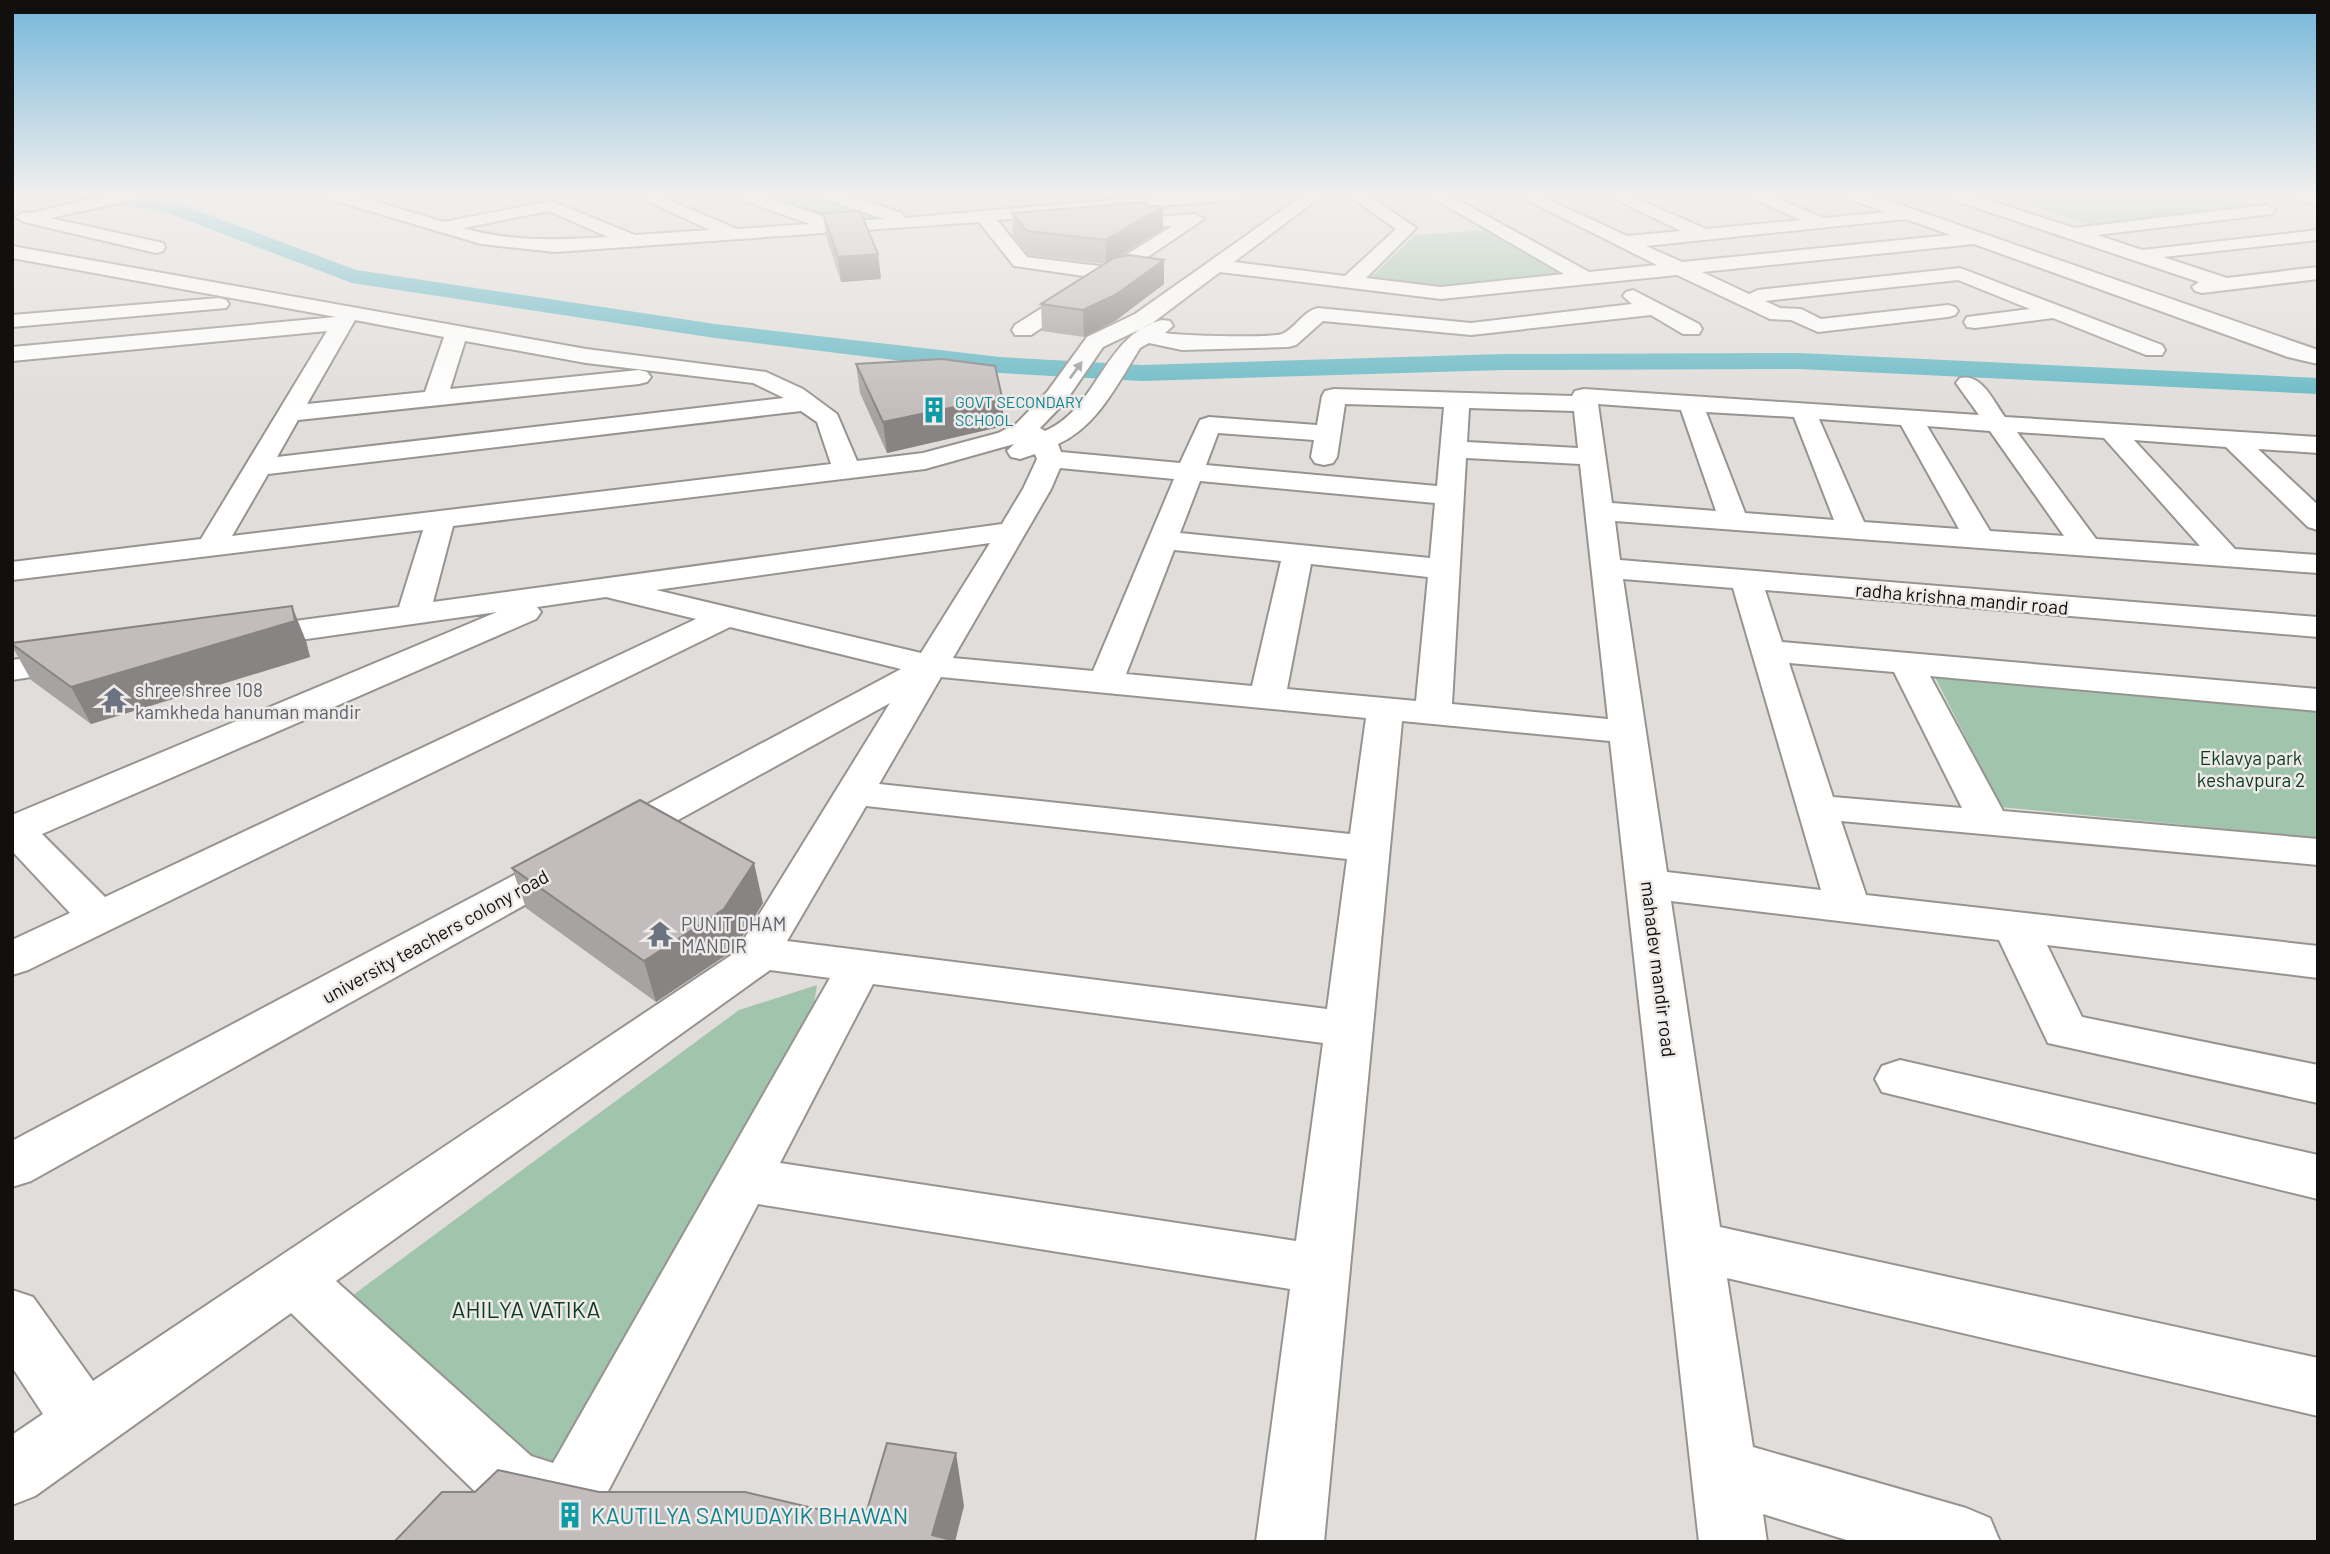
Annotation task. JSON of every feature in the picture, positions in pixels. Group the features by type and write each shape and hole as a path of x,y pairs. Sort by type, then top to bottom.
{"street":[{"path":"90,267 269,300 345,319 456,333 586,355 758,377 806,403 828,419 846,470"},
{"path":"1057,267 1144,278"},
{"path":"1023,330 1118,267"},
{"path":"12,571 925,461 944,463 987,460 1028,449 1044,432 1095,342 1143,319 1216,267"},
{"path":"1223,267 1441,293 1696,267"},
{"path":"1350,282 1366,267"},
{"path":"1571,267 1691,329"},
{"path":"1678,267 1777,315 1794,313 1818,326 1948,311"},
{"path":"2059,267 2296,352 2318,357"},
{"path":"2172,267 2226,284"},
{"path":"1044,432 1065,432 1096,400 1139,340 1241,268"},
{"path":"1975,322 2103,305 2226,284 2318,273"},
{"path":"1742,298 1960,274 2154,350"},
{"path":"1167,281 1191,284"},
{"path":"1883,283 2009,337"},
{"path":"1434,325 1441,293"},
{"path":"26,300 92,314"},
{"path":"12,321 269,300"},
{"path":"1139,340 1182,343 1288,340 1318,314 1471,328 1654,308"},
{"path":"12,354 345,319"},
{"path":"211,547 345,319"},
{"path":"435,398 456,333"},
{"path":"290,413 710,370"},
{"path":"1968,383 2087,547"},
{"path":"1319,484 1334,396 1691,403 2318,445"},
{"path":"1290,1542 1370,849 1409,711 1444,569 1457,400"},
{"name":"mahadev mandir road","path":"1585,400 1733,1542"},
{"path":"258,467 806,403"},
{"path":"1691,403 1734,521"},
{"path":"1803,410 1853,530"},
{"path":"1909,417 1980,539"},
{"path":"1105,682 1209,425 1328,433"},
{"path":"2111,431 2226,557"},
{"path":"1044,432 1190,472 1449,496"},
{"path":"12,1473 752,962 1037,489 1044,432"},
{"path":"2233,439 2318,521"},
{"path":"1452,449 1593,457"},
{"path":"1600,511 2318,564"},
{"path":"413,614 441,519"},
{"path":"219,641 1012,531"},
{"path":"1162,540 1444,569"},
{"path":"1267,698 1298,554"},
{"name":"radha krishna mandir road","path":"1607,568 2303,626"},
{"path":"1746,580 1848,907"},
{"path":"99,918 14,828 588,590 726,617 931,666 1628,732"},
{"path":"12,959 726,617"},
{"path":"2303,626 2318,658"},
{"path":"1768,651 2318,700"},
{"path":"12,670 109,656"},
{"path":"1907,664 1989,822"},
{"name":"university teachers colony road","path":"12,1166 931,666"},
{"path":"854,793 1370,849"},
{"path":"1816,807 2318,852"},
{"path":"1648,884 2318,962"},
{"path":"2015,926 2065,1031 2318,1084"},
{"path":"758,953 1348,1030"},
{"path":"294,1279 546,1503 744,1180 860,966"},
{"path":"1900,1079 2318,1177"},
{"path":"744,1180 1321,1269"},
{"path":"1695,1246 2318,1387"},
{"path":"12,1315 85,1423"},
{"path":"1724,1471 1966,1542"}],"green space":[{"path":"1382,267 1551,267 1564,274 1440,287 1370,278"},
{"name":"Eklavya park keshavpura 2","path":"1935,677 2318,710 2318,838 2001,807"},
{"name":"AHILYA VATIKA","path":"817,985 811,1023 566,1477 523,1469 353,1295 739,1010"}],"building":[{"path":"1100,267 1155,267 1115,295 1083,310 1041,304"},
{"path":"942,359 995,366 1002,397 883,422 856,364"},
{"path":"292,606 295,621 71,687 12,644 12,643"},
{"path":"640,800 754,863 724,909 644,961 512,868"},
{"path":"887,1443 956,1453 932,1535 959,1542 394,1542 442,1492 475,1492 498,1470 599,1492 745,1492 864,1520"}],"waterway":[{"path":"327,267 352,276 715,331 1000,365 1142,373 1503,362 1799,361 2318,386"}],"place":[{"name":"GOVT SECONDARY SCHOOL","path":"934,410"},
{"name":"shree shree 108 kamkheda hanuman mandir","path":"114,700"},
{"name":"PUNIT DHAM MANDIR","path":"660,934"},
{"name":"KAUTILYA SAMUDAYIK BHAWAN","path":"570,1515"}]}
